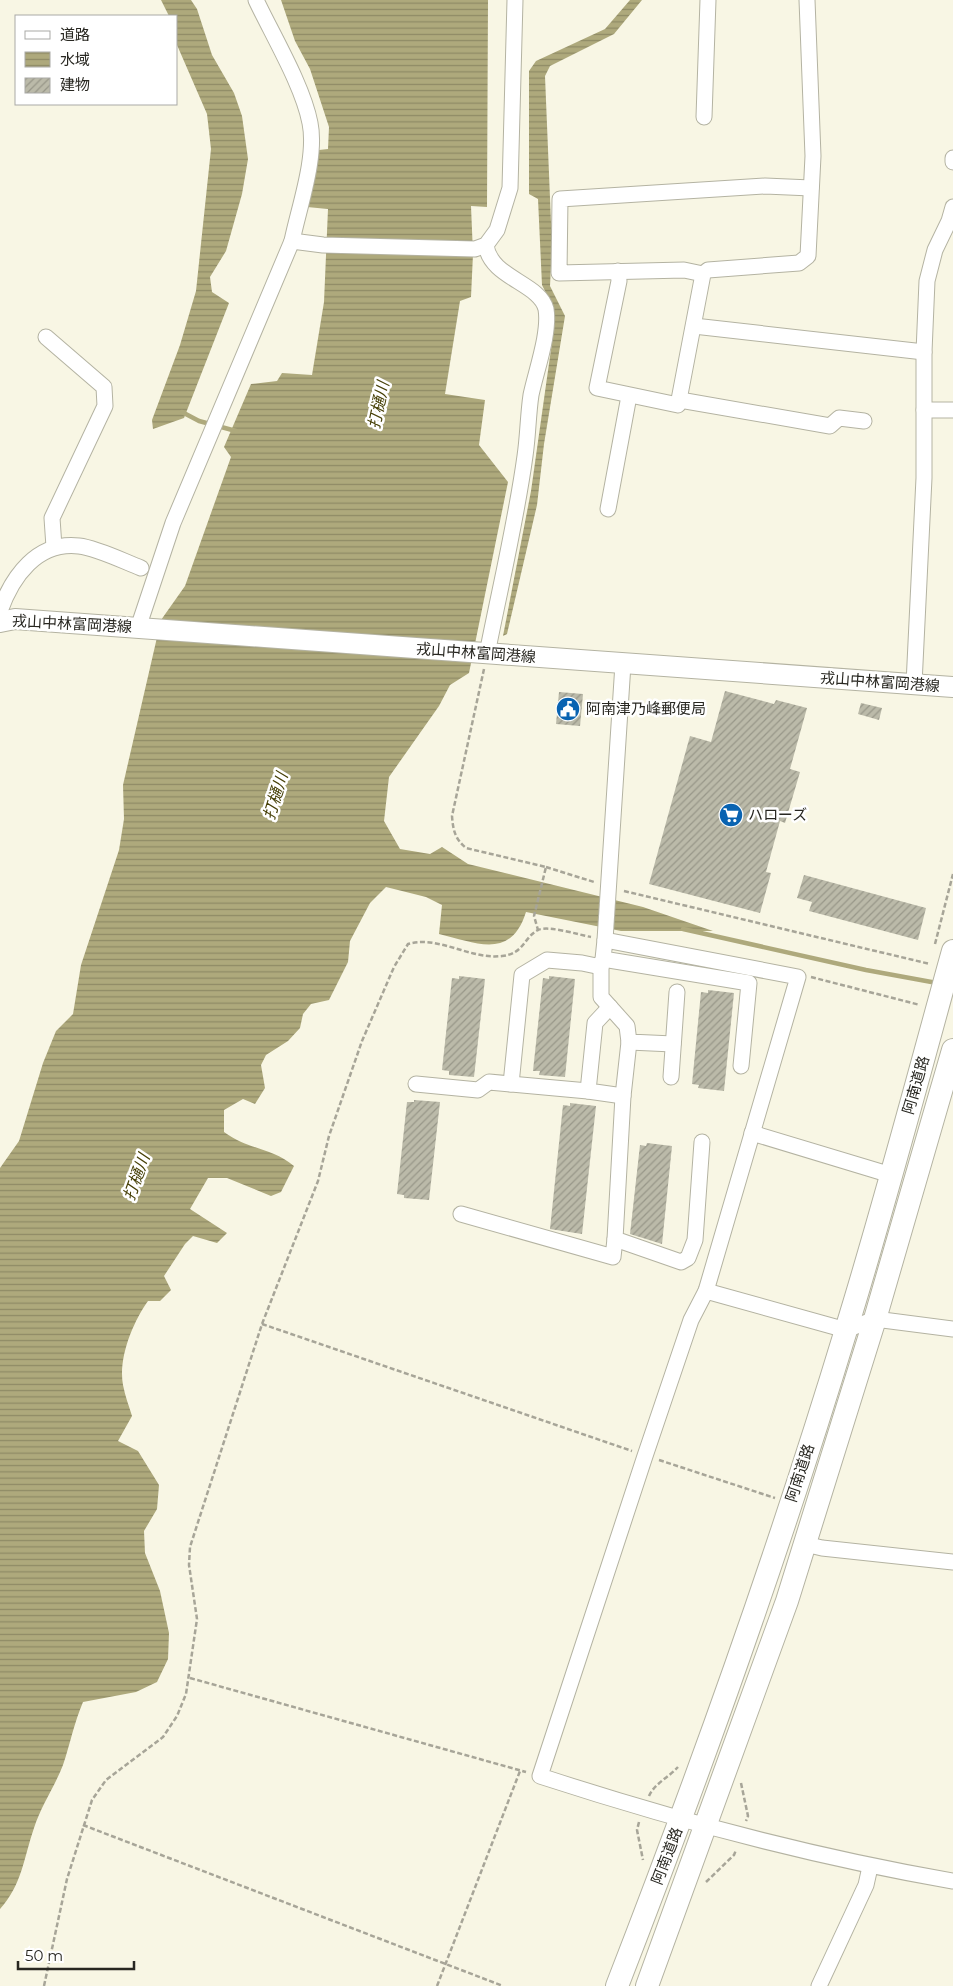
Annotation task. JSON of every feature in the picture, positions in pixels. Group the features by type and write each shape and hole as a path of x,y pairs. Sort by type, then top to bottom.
{"highway":[{"name":"阿南道路","path":"617,1986 682,1819 777,1499 846,1330 891,1175 938,959"},
{"name":"阿南道路","path":"647,1986 707,1826 805,1544 949,1080 953,1050"}],"main road":[{"name":"戎山中林富岡港線","path":"0,622 15,619 623,664 953,686"}],"street":[{"path":"144,629 173,523 292,241 310,156 310,124 298,88 256,0"},
{"path":"292,241 323,245 481,247 497,230 510,188 515,0"},
{"path":"704,117 708,0"},
{"path":"618,272 619,281 597,388 678,405 703,274 708,270 799,263 808,256 813,156 807,0"},
{"path":"703,274 684,270 559,273 560,199 765,186 811,188"},
{"path":"914,684 924,478 924,352 927,281 935,250 953,207"},
{"path":"481,247 493,263 536,294 546,307 546,322 531,397 525,456 483,654"},
{"path":"694,326 924,352"},
{"path":"46,337 104,386 105,406 52,518 54,546"},
{"path":"608,509 629,396"},
{"path":"680,400 830,426 839,418 864,421"},
{"path":"924,410 953,410"},
{"path":"0,612 3,589 28,564 54,546 80,546 140,568"},
{"path":"461,1214 613,1257 623,1096 629,1042 627,1026 599,992 610,889 623,664"},
{"path":"605,936 798,977 706,1291 691,1320 644,1456 540,1776 707,1826 870,1867 953,1881"},
{"path":"511,1084 522,975 547,960 602,963 749,983 740,1066"},
{"path":"671,1077 677,992"},
{"path":"588,1092 595,1023 610,1007"},
{"path":"629,1042 673,1044"},
{"path":"416,1084 478,1090 489,1082 623,1096"},
{"path":"752,1134 891,1175"},
{"path":"615,1239 680,1262 688,1258 696,1240 702,1142"},
{"path":"706,1291 846,1330 875,1319 953,1329"},
{"path":"805,1544 822,1548 953,1562"},
{"path":"819,1986 866,1885 870,1867"}],"path":[{"path":"483,654 452,816 453,832 459,842 466,848 546,867 610,889 938,959 953,874"},
{"path":"538,930 534,916 546,867"},
{"path":"44,1986 67,1878 92,1800 106,1780 163,1738 177,1716 190,1678 197,1619 189,1565 190,1547 262,1324 318,1181 329,1136 362,1042 394,967 408,944 420,940 485,956 503,956 518,952 538,930 549,928 605,936"},
{"path":"798,977 810,977 929,1005"},
{"path":"262,1324 644,1456 777,1499"},
{"path":"190,1678 520,1771 437,1986"},
{"path":"652,1788 668,1778 681,1763"},
{"path":"83,1824 502,1986"},
{"path":"637,1830 644,1859 640,1868"},
{"path":"702,1890 706,1881 734,1855"}],"water":[{"path":"161,0 191,0 197,9 212,55 234,93 242,116 248,159 242,194 226,251 210,277 212,292 229,303 184,418 153,429 152,420 180,345 196,291 211,149 207,114 178,47 178,15 168,15"},
{"name":"打樋川","path":"281,0 488,0 487,207 471,206 473,254 471,297 460,301 445,394 485,400 479,445 508,482 469,673 450,685 439,706 389,777 384,821 400,849 430,854 442,847 468,864 643,907 713,931 621,931 526,912 520,927 511,937 502,942 479,944 439,934 442,905 426,897 386,887 370,903 350,941 348,962 329,1000 311,1004 303,1014 300,1028 288,1041 266,1055 261,1065 265,1088 255,1104 243,1099 224,1110 224,1132 242,1142 277,1155 294,1166 281,1192 271,1196 227,1178 208,1178 190,1209 227,1233 217,1243 193,1236 185,1244 164,1276 171,1290 160,1301 148,1301 132,1330 125,1352 122,1374 124,1389 132,1416 118,1441 138,1451 159,1485 157,1509 144,1531 145,1553 160,1591 169,1633 168,1659 157,1682 136,1692 83,1702 63,1765 37,1820 18,1880 0,1909 0,1168 19,1141 43,1063 56,1031 73,1014 81,965 119,850 124,819 123,785 161,620 185,586 231,457 224,447 251,384 277,381 282,373 312,375 324,302 328,209 307,207 319,150 328,149 329,127 310,69 295,41"},
{"path":"630,0 642,0 614,34 550,66 545,76 552,247 550,286 565,316 544,444 537,505 507,634 503,636 531,491 555,321 549,299 542,285 538,199 529,194 529,71 536,61 605,29"}],"building":[{"path":"725,691 774,704 776,700 807,708 790,769 800,772 785,823 780,821 766,872 771,873 760,913 649,884 690,736 711,742"},
{"path":"559,692 583,694 580,726 556,724"},
{"path":"861,703 882,708 879,720 858,714"},
{"path":"804,875 926,908 918,940 809,911 812,902 797,898"},
{"path":"459,976 485,979 474,1077 449,1075 449,1071 442,1070 452,978 459,979"},
{"path":"549,976 575,979 565,1077 539,1075 540,1071 533,1071 543,978 549,979"},
{"path":"708,990 734,993 724,1091 698,1088 699,1085 692,1084 701,992 708,993"},
{"path":"414,1100 440,1102 429,1200 404,1198 404,1195 397,1194 407,1102 414,1102"},
{"path":"570,1103 596,1106 582,1234 550,1229 563,1105 570,1106"},
{"path":"647,1143 672,1146 662,1244 630,1234 640,1145 646,1146"}],"waterway":[{"path":"182,412 199,421 236,431"},
{"path":"683,929 866,970 937,983"}],"place":[{"name":"阿南津乃峰郵便局","path":"568,709"},
{"name":"ハローズ","path":"731,815"}]}
